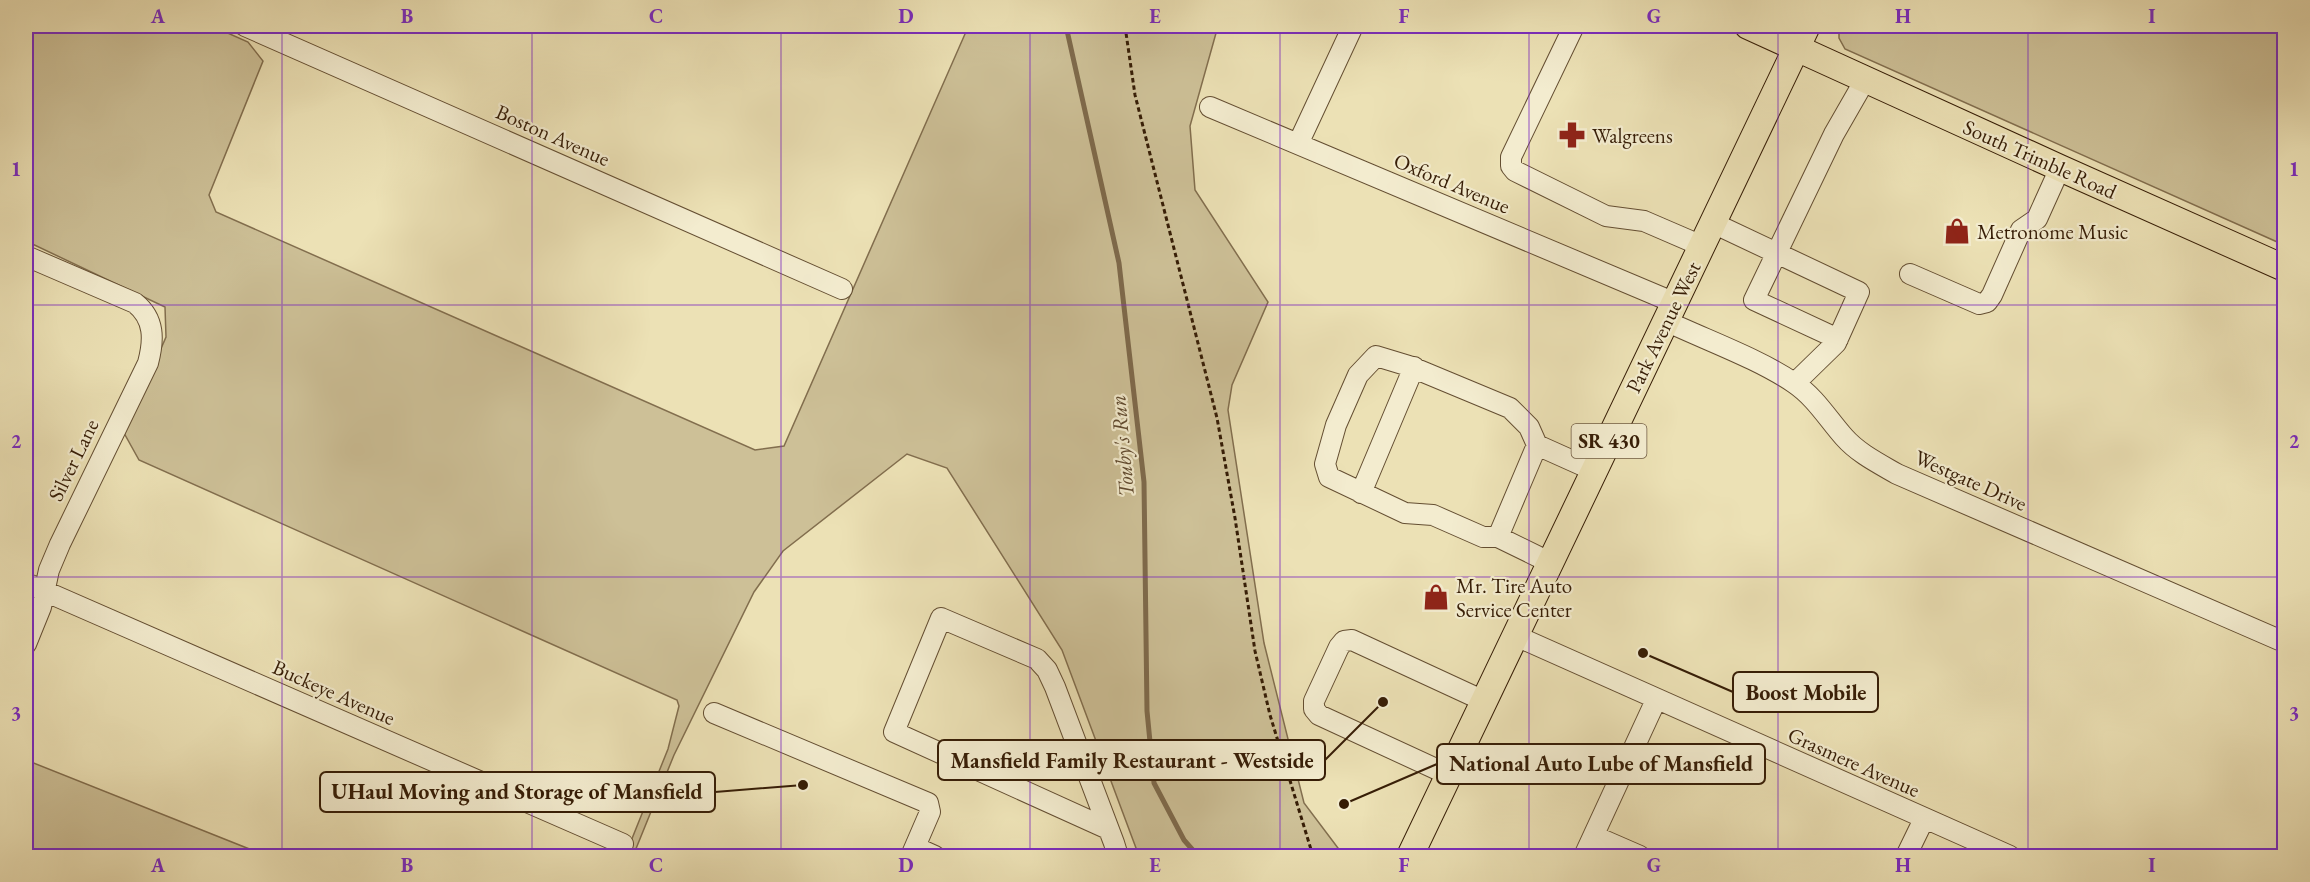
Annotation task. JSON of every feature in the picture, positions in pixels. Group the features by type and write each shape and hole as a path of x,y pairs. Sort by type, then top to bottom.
{"main road":[{"name":"South Trimble Road","path":"1748,26 1802,37 1864,80 2284,268"},
{"name":"Park Avenue West","path":"1410,856 1802,37"}],"street":[{"name":"Boston Avenue","path":"245,26 842,289"},
{"path":"1298,144 1353,26"},
{"path":"1574,26 1511,156 1511,166 1515,171 1606,216 1644,221 1702,246"},
{"path":"1838,339 1754,300 1834,134 1864,80"},
{"name":"Oxford Avenue","path":"1210,107 1298,144 1670,312"},
{"path":"1910,274 1979,304 1987,302 2021,230 2037,219 2060,168"},
{"path":"1713,224 1858,291 1838,339 1795,384"},
{"name":"Silver Lane","path":"26,256 135,303 148,318 153,344 148,363 60,544 49,570 45,592 26,644"},
{"name":"Westgate Drive","path":"1670,312 1795,384 1810,397 1845,438 1875,462 1897,474 2284,642"},
{"path":"1551,562 1498,537 1483,537 1433,515 1405,513 1329,477 1325,464 1336,425 1358,375 1376,356 1413,367 1510,408 1529,427 1537,445 1594,471"},
{"path":"1361,493 1413,367"},
{"path":"1498,537 1537,445"},
{"name":"Buckeye Avenue","path":"26,583 623,844"},
{"path":"1108,829 894,732 941,618 1037,659 1047,670 1119,856"},
{"name":"Grasmere Avenue","path":"1516,636 2010,856"},
{"path":"1449,775 1319,715 1314,709 1314,701 1339,647 1344,641 1352,640 1484,701"},
{"path":"1584,856 1656,700"},
{"path":"714,713 928,803 930,812 913,852 935,856"},
{"path":"1906,856 1924,819"},
{"path":"1594,836 1640,856"}],"path":[{"path":"1125,26 1135,95 1217,418 1255,651 1270,715 1312,856"}],"shaded area":[{"path":"26,26 212,26 248,42 263,61 209,195 216,212 755,450 784,446 965,34 964,26 1218,26 1190,126 1195,190 1268,302 1232,385 1228,410 1264,643 1304,803 1344,856 1139,856 1062,650 947,468 907,454 783,551 754,592 674,755 633,856 625,856 668,749 679,706 677,700 139,460 124,433 166,337 165,307 26,241"},
{"path":"1839,26 2284,26 2284,245 1845,49 1839,38"},
{"path":"26,760 267,856 26,856"}],"waterway":[{"name":"Touby's Run","path":"1066,26 1119,263 1144,482 1147,711 1154,783 1184,840 1198,856"}],"place":[{"name":"Walgreens","path":"1572,135"},
{"name":"Metronome Music","path":"1957,231"},
{"name":"Mr. Tire Auto Service Center","path":"1436,597"},
{"name":"Boost Mobile","path":"1643,653"},
{"name":"Mansfield Family Restaurant - Westside","path":"1383,702"},
{"name":"UHaul Moving and Storage of Mansfield","path":"803,785"},
{"name":"National Auto Lube of Mansfield","path":"1344,804"}]}
